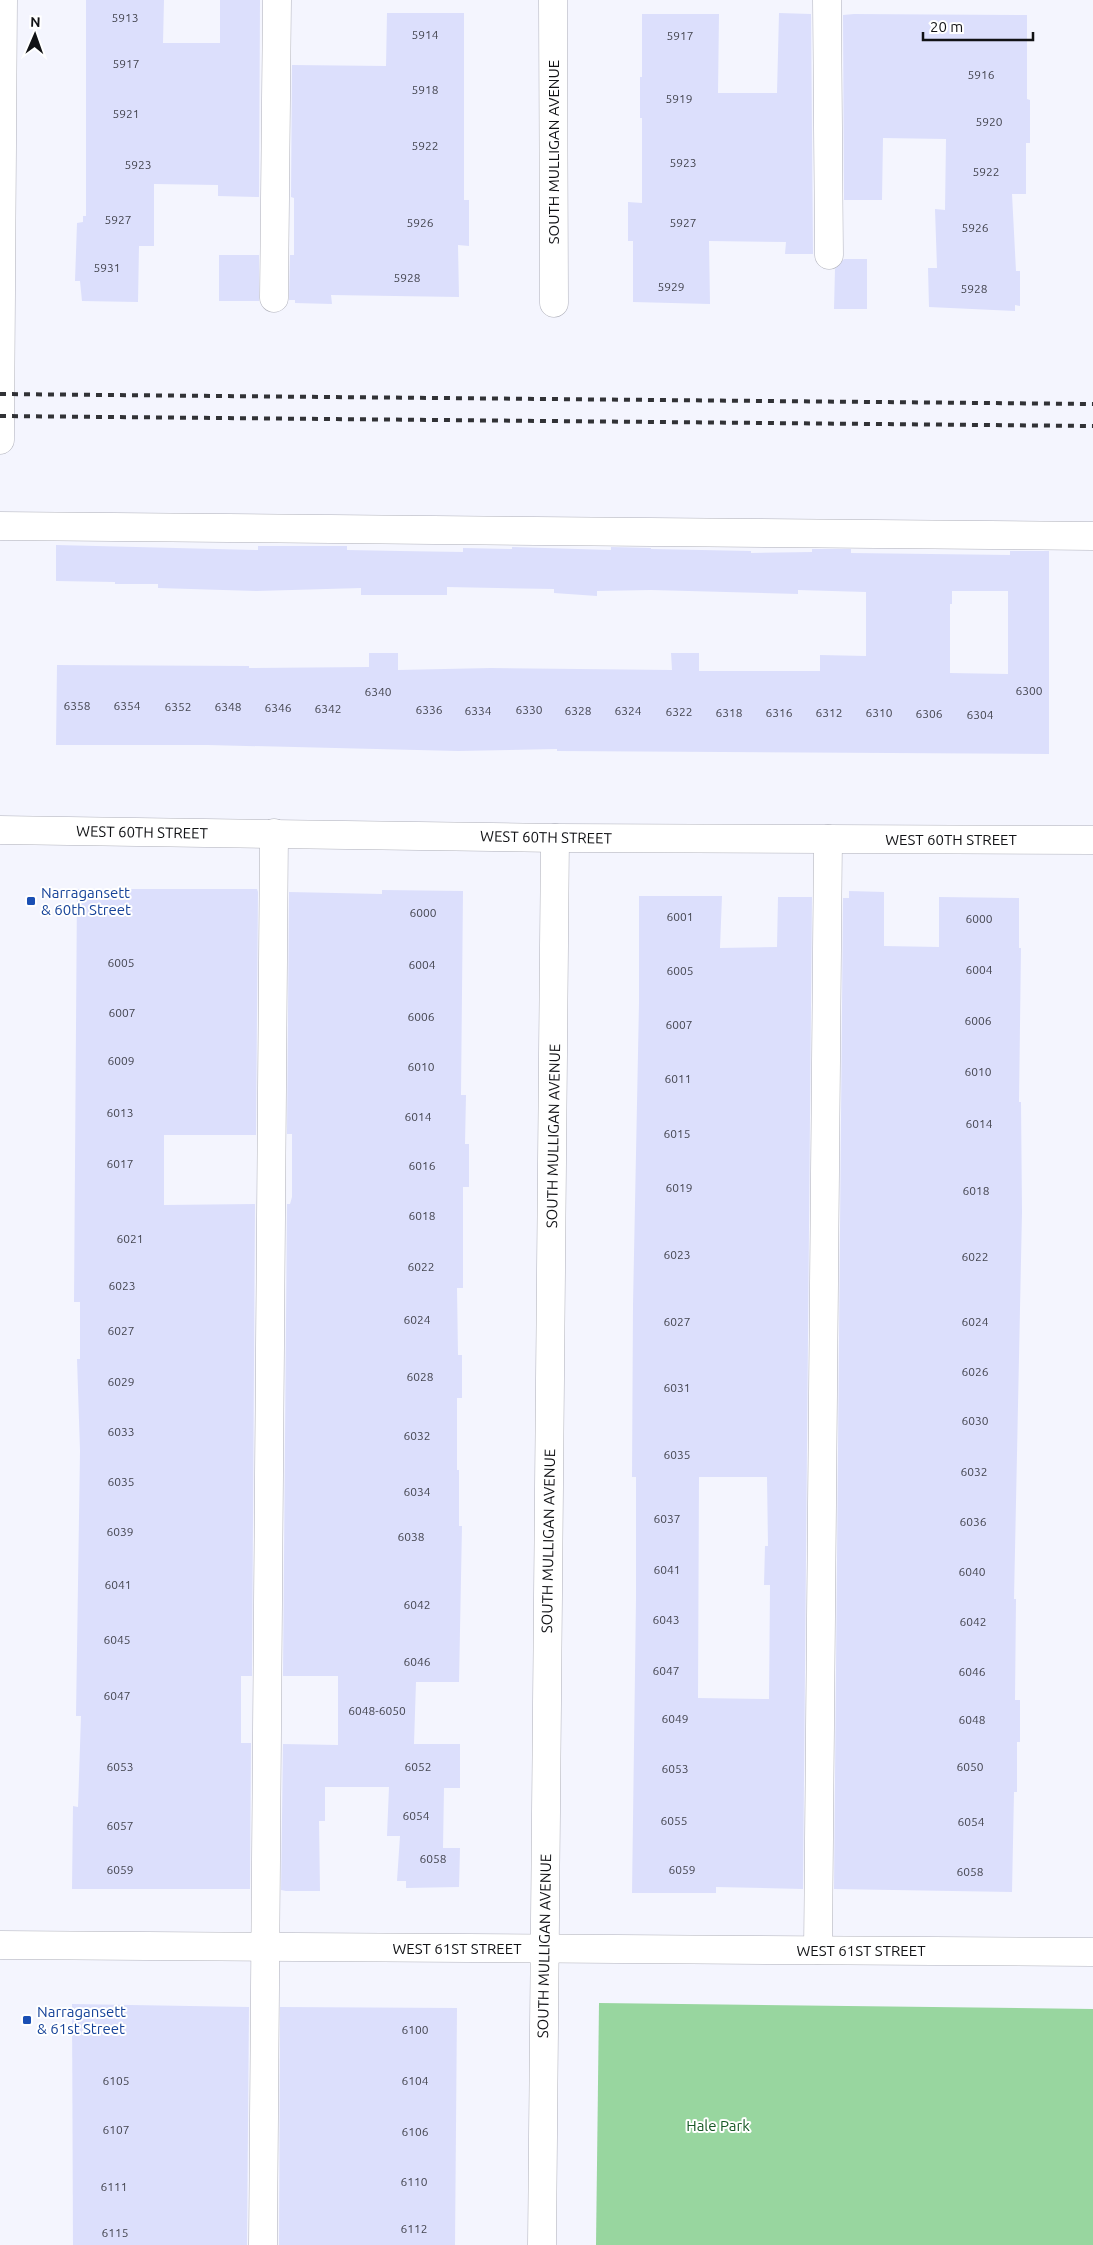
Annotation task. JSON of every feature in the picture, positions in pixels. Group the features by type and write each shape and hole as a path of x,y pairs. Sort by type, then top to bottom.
{"street":[{"path":"0,440 3,0"},
{"path":"274,298 277,0"},
{"name":"SOUTH MULLIGAN AVENUE","path":"552,0 554,303"},
{"path":"827,0 829,255"},
{"path":"0,526 1093,536"},
{"name":"WEST 60TH STREET","path":"0,830 555,838 1093,840"},
{"path":"263,2245 274,833"},
{"name":"SOUTH MULLIGAN AVENUE","path":"542,2245 555,838"},
{"path":"818,1950 828,839"},
{"name":"WEST 61ST STREET","path":"0,1946 1093,1952"}],"green space":[{"name":"Hale Park","path":"599,2003 1093,2009 1093,2245 596,2245"}],"building":[{"path":"86,0 164,0 163,43 220,43 220,0 260,0 259,197 218,196 218,185 154,184 154,246 139,246 138,302 82,301 80,281 75,281 77,223 83,222 83,216 86,216"},
{"path":"387,13 464,13 464,200 469,200 469,246 458,245 459,297 331,295 332,304 295,303 295,300 289,300 290,255 294,255 294,198 291,197 292,65 386,66"},
{"path":"779,13 811,14 813,254 785,254 786,242 709,241 710,304 633,302 633,241 628,241 628,202 642,203 640,77 642,77 642,14 719,14 718,93 777,93"},
{"path":"843,15 1027,15 1027,99 1030,100 1030,143 1026,143 1026,194 1012,194 1016,271 1020,271 1020,306 1015,305 1015,311 929,307 928,268 937,268 935,209 945,210 946,139 883,138 882,200 844,200"},
{"path":"219,255 259,255 259,301 219,301"},
{"path":"844,259 867,259 867,309 834,309 835,269"},
{"path":"56,545 258,550 258,546 347,546 347,550 463,552 463,548 512,549 512,547 611,550 611,547 651,548 751,551 751,553 812,552 812,549 851,549 851,553 1010,555 1010,551 1049,551 1049,754 557,751 557,749 458,751 208,745 56,745 57,665 249,666 249,668 369,667 369,653 398,653 398,670 491,668 672,670 671,653 699,653 699,671 820,671 820,655 866,656 866,592 798,590 798,594 651,590 597,591 597,596 554,593 554,589 447,587 447,595 361,595 361,588 257,591 158,588 158,584 56,581","holes":["952,591 1008,591 1008,674 950,673 950,604 952,604"]},
{"path":"77,889 257,889 258,892 256,1135 164,1135 164,1205 255,1204 252,1676 241,1676 241,1743 251,1743 250,1889 72,1889 73,1806 78,1807 81,1716 76,1716 80,1451 77,1359 80,1359 80,1302 74,1302"},
{"path":"382,890 463,891 461,1095 466,1095 465,1144 469,1144 469,1187 463,1187 463,1288 457,1288 458,1355 462,1355 462,1398 457,1398 459,1526 462,1526 459,1682 416,1682 414,1744 460,1744 460,1788 444,1788 443,1848 460,1848 459,1887 406,1888 406,1881 397,1881 400,1836 387,1836 389,1787 325,1787 325,1821 319,1821 320,1891 286,1891 281,1890 283,1744 338,1745 338,1676 283,1676 287,1204 290,1204 292,1197 292,1134 287,1134 289,892 382,894"},
{"path":"849,891 884,892 884,946 939,947 939,897 1019,898 1019,948 1021,948 1019,1102 1021,1102 1022,1212 1014,1599 1016,1599 1015,1700 1020,1700 1020,1742 1017,1742 1017,1792 1014,1792 1012,1892 834,1889 843,898 849,898"},
{"path":"639,896 722,896 720,948 777,947 778,897 812,897 803,1889 716,1887 716,1893 632,1893 636,1599 636,1477 632,1477 633,1305 639,1003","holes":["699,1477 767,1477 768,1546 765,1546 764,1585 770,1585 769,1699 698,1698"]},
{"path":"72,2004 249,2007 247,2245 73,2245"},
{"path":"280,2007 457,2008 455,2245 279,2245"}],"railway":[{"path":"0,394 1093,404"},
{"path":"0,416 1093,426"}],"place":[{"name":"Narragansett & 60th Street","path":"31,901"},
{"name":"Narragansett & 61st Street","path":"27,2020"}]}
